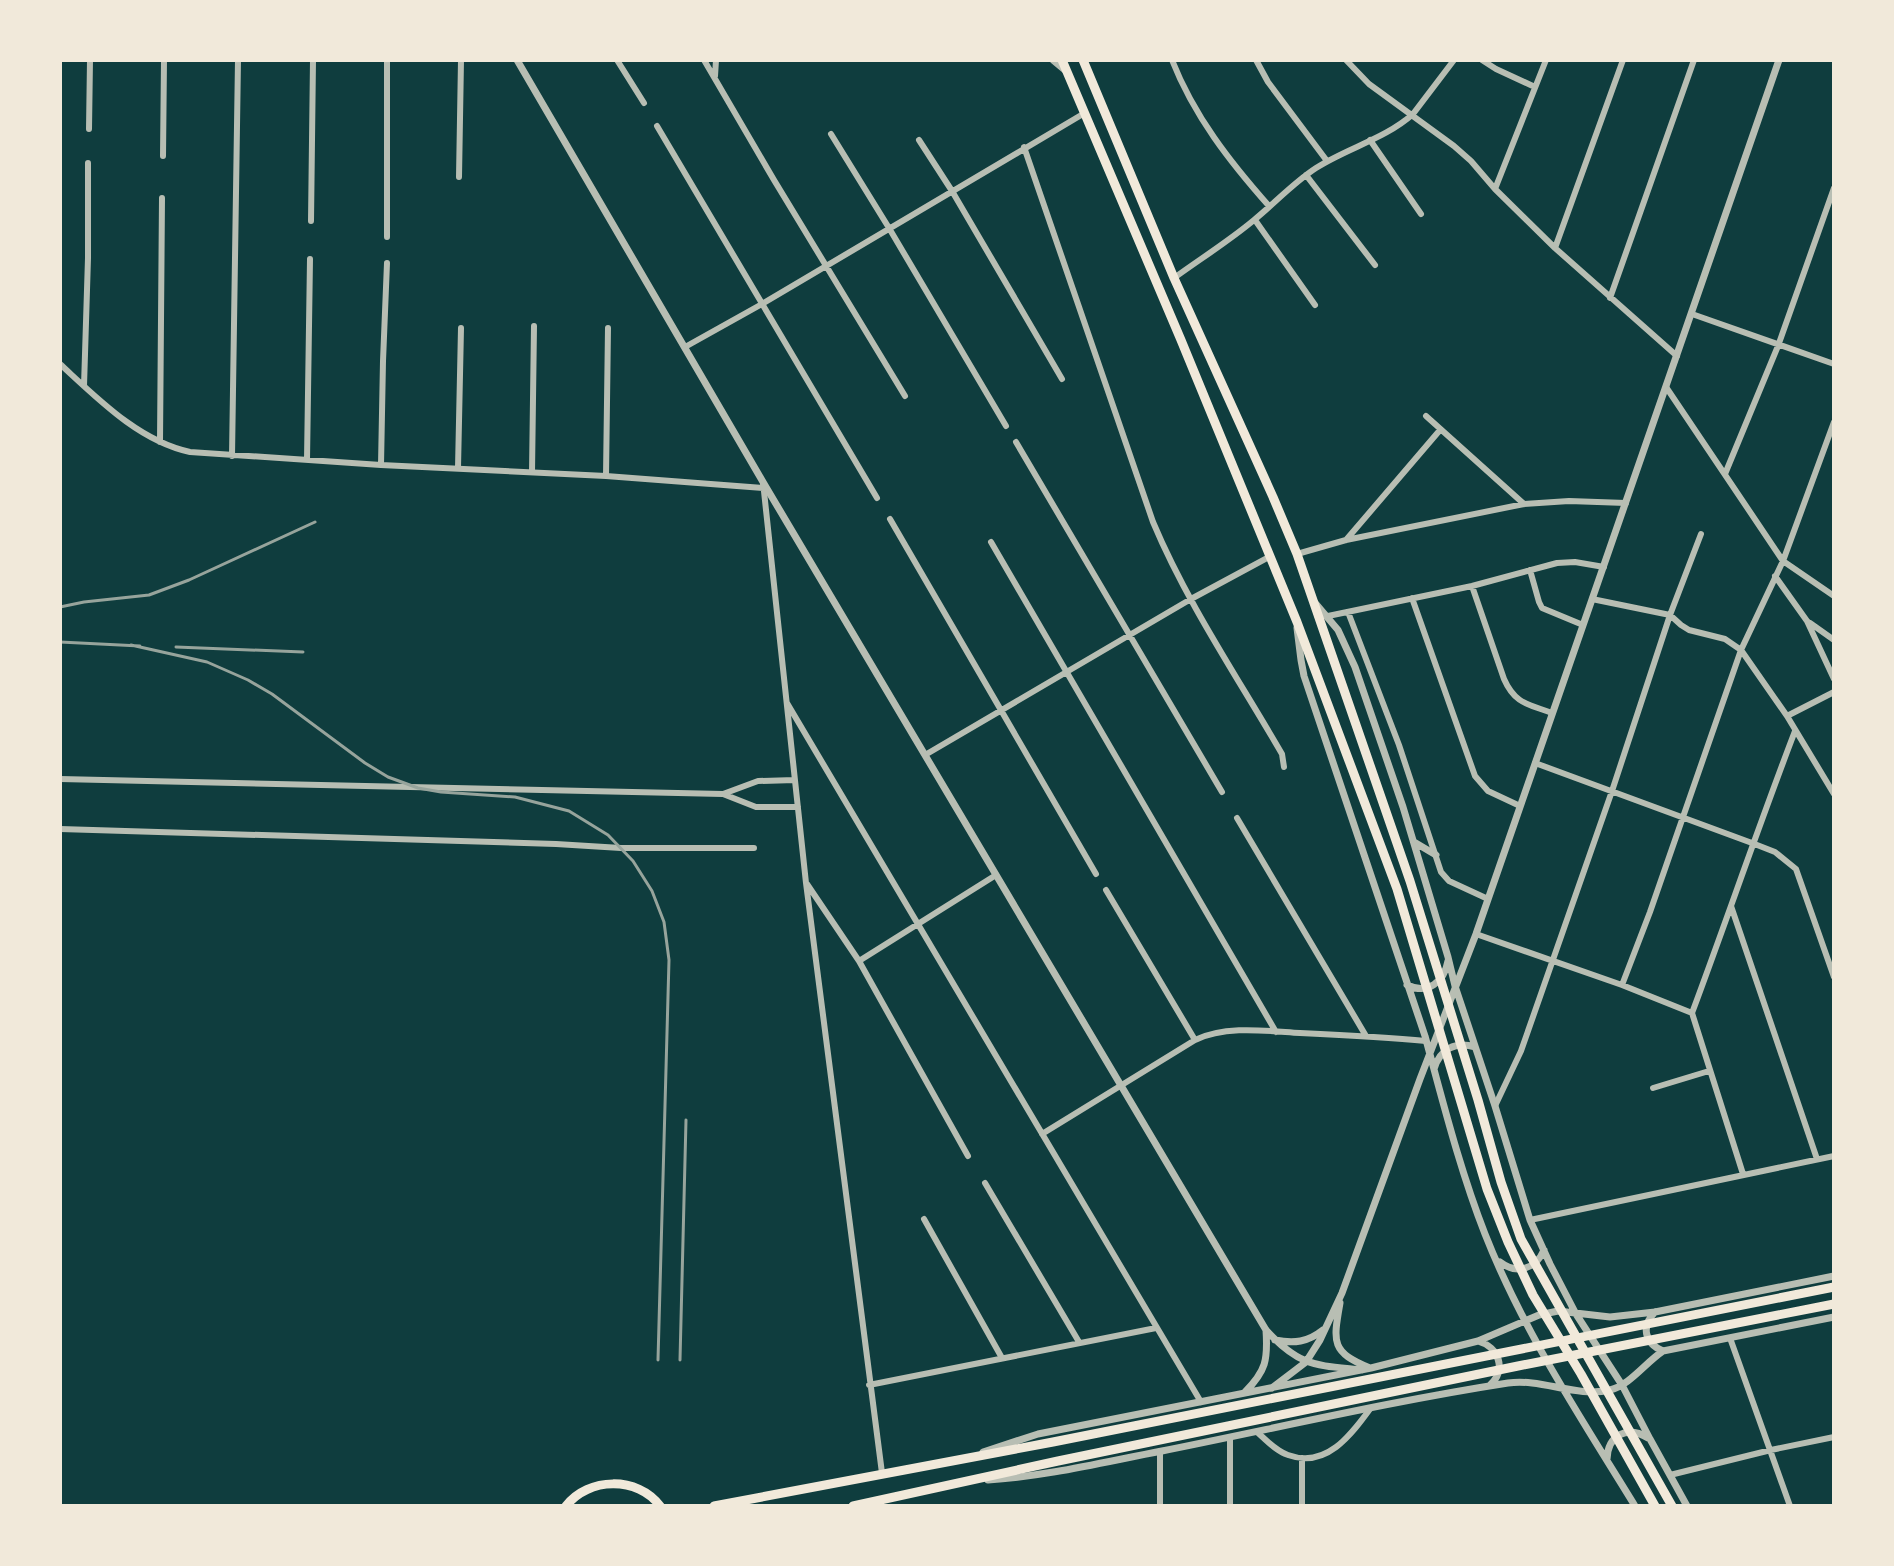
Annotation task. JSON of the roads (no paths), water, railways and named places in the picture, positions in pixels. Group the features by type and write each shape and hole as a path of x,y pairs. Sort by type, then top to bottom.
{"main road":[{"path":"1083,60 1174,278 1297,554 1410,881 1521,1239 1672,1506"},
{"path":"1063,65 1297,622 1397,889 1487,1189 1501,1226 1533,1295 1655,1506"},
{"path":"714,1506 1834,1287"},
{"path":"853,1506 1518,1366 1834,1304"},
{"path":"566,1506 586,1489 605,1484 624,1484 641,1490 660,1506"}],"street":[{"path":"89,129 90,60"},
{"path":"163,156 164,60"},
{"path":"232,456 238,60"},
{"path":"311,221 313,60"},
{"path":"387,60 387,237"},
{"path":"459,177 461,60"},
{"path":"517,60 763,485 1266,1330 1306,1362 1367,1369"},
{"path":"617,60 644,103"},
{"path":"704,60 905,396"},
{"path":"715,79 716,60"},
{"path":"1053,60 1063,65"},
{"path":"1172,60 1181,83 1209,130 1269,206"},
{"path":"1256,60 1268,82 1327,161"},
{"path":"1346,60 1369,84 1413,114 1471,161 1555,248 1677,356"},
{"path":"1174,278 1255,220 1306,175 1327,161 1392,130 1413,114 1454,60"},
{"path":"1482,60 1535,87"},
{"path":"1495,189 1546,60"},
{"path":"1555,248 1623,60"},
{"path":"1610,298 1694,60"},
{"path":"1272,1388 1306,1362 1315,1350 1342,1293 1476,934 1779,60"},
{"path":"685,347 1083,114"},
{"path":"657,126 877,498"},
{"path":"831,134 1006,426"},
{"path":"919,140 1062,379"},
{"path":"1370,140 1421,214"},
{"path":"1024,147 1143,496 1165,551 1282,754 1284,767"},
{"path":"84,386 88,163"},
{"path":"1306,175 1375,265"},
{"path":"1725,474 1778,346 1834,188"},
{"path":"160,442 162,198"},
{"path":"1255,220 1315,305"},
{"path":"307,460 310,259"},
{"path":"381,465 387,263"},
{"path":"1692,314 1834,364"},
{"path":"532,472 534,326"},
{"path":"458,468 461,328"},
{"path":"606,476 608,328"},
{"path":"60,364 128,422 160,442 190,452 763,485"},
{"path":"1666,387 1783,561 1834,596"},
{"path":"1426,416 1524,504"},
{"path":"1622,985 1741,650 1783,561 1834,422"},
{"path":"1346,540 1440,430"},
{"path":"1016,442 1222,792"},
{"path":"763,485 806,883 882,1473"},
{"path":"1297,554 1346,540 1524,504 1569,501 1626,503"},
{"path":"890,519 1096,874"},
{"path":"1495,1106 1521,1051 1670,615 1701,534"},
{"path":"991,542 1276,1032"},
{"path":"925,755 1191,599 1271,556"},
{"path":"1328,616 1472,586 1543,566 1567,562 1604,567"},
{"path":"1530,570 1542,608 1583,625"},
{"path":"1775,576 1807,621 1834,679"},
{"path":"1472,586 1510,692 1518,700 1552,713"},
{"path":"1412,598 1475,776 1488,791 1520,806"},
{"path":"1592,599 1670,615 1689,630 1725,639 1741,650 1787,716 1834,794"},
{"path":"1314,602 1338,630 1355,667 1414,842 1455,986 1530,1220 1576,1314 1622,1385 1687,1506"},
{"path":"1348,612 1399,745 1441,872 1446,879 1488,899"},
{"path":"1807,621 1834,640"},
{"path":"1297,622 1304,676 1426,1041 1485,1235 1544,1356 1635,1506"},
{"path":"1787,716 1834,692"},
{"path":"785,701 1201,1402"},
{"path":"1743,1174 1692,1013 1795,730"},
{"path":"1535,763 1775,852 1796,869 1834,977"},
{"path":"60,779 723,794 756,807 798,807"},
{"path":"723,794 758,781 795,780"},
{"path":"1237,818 1366,1036"},
{"path":"60,829 621,848 754,848"},
{"path":"1414,842 1436,855"},
{"path":"859,961 996,875"},
{"path":"806,883 859,961 968,1156"},
{"path":"1106,890 1195,1040"},
{"path":"1731,906 1817,1159"},
{"path":"1476,934 1692,1013"},
{"path":"1407,985 1420,989 1433,986 1443,977 1448,957"},
{"path":"1042,1134 1195,1040 1216,1032 1276,1032 1426,1041"},
{"path":"1433,1070 1437,1059 1447,1049 1461,1044 1475,1047"},
{"path":"1653,1088 1709,1071"},
{"path":"1530,1220 1834,1156"},
{"path":"985,1183 1079,1342"},
{"path":"924,1219 1002,1358"},
{"path":"1496,1257 1510,1269 1522,1269 1538,1260 1544,1250"},
{"path":"966,1458 1038,1434 1367,1369 1478,1341 1550,1312 1610,1317 1655,1312 1834,1276"},
{"path":"1342,1293 1336,1329 1337,1346 1367,1369"},
{"path":"1655,1312 1647,1323 1647,1337 1663,1351"},
{"path":"970,1481 1034,1476 1511,1382 1535,1382 1601,1392 1622,1385 1663,1351 1834,1317"},
{"path":"869,1385 1156,1328"},
{"path":"1275,1340 1302,1342 1325,1329"},
{"path":"1243,1394 1265,1366 1266,1330"},
{"path":"1730,1338 1790,1506"},
{"path":"1478,1341 1491,1347 1499,1359 1499,1374 1489,1387"},
{"path":"1257,1432 1287,1455 1302,1458 1324,1454 1343,1443 1370,1409"},
{"path":"1607,1460 1611,1442 1621,1434 1639,1433 1650,1439"},
{"path":"1670,1475 1834,1437"},
{"path":"1230,1438 1230,1506"},
{"path":"1160,1451 1160,1506"},
{"path":"1302,1458 1302,1506"}],"railway":[{"path":"60,607 149,595 315,522"},
{"path":"60,642 140,646"},
{"path":"131,645 207,662 248,680 388,777 418,788 515,797 569,811 608,835 633,861 652,891 664,922 669,960 658,1360"},
{"path":"176,647 303,652"},
{"path":"680,1360 686,1120"}]}
